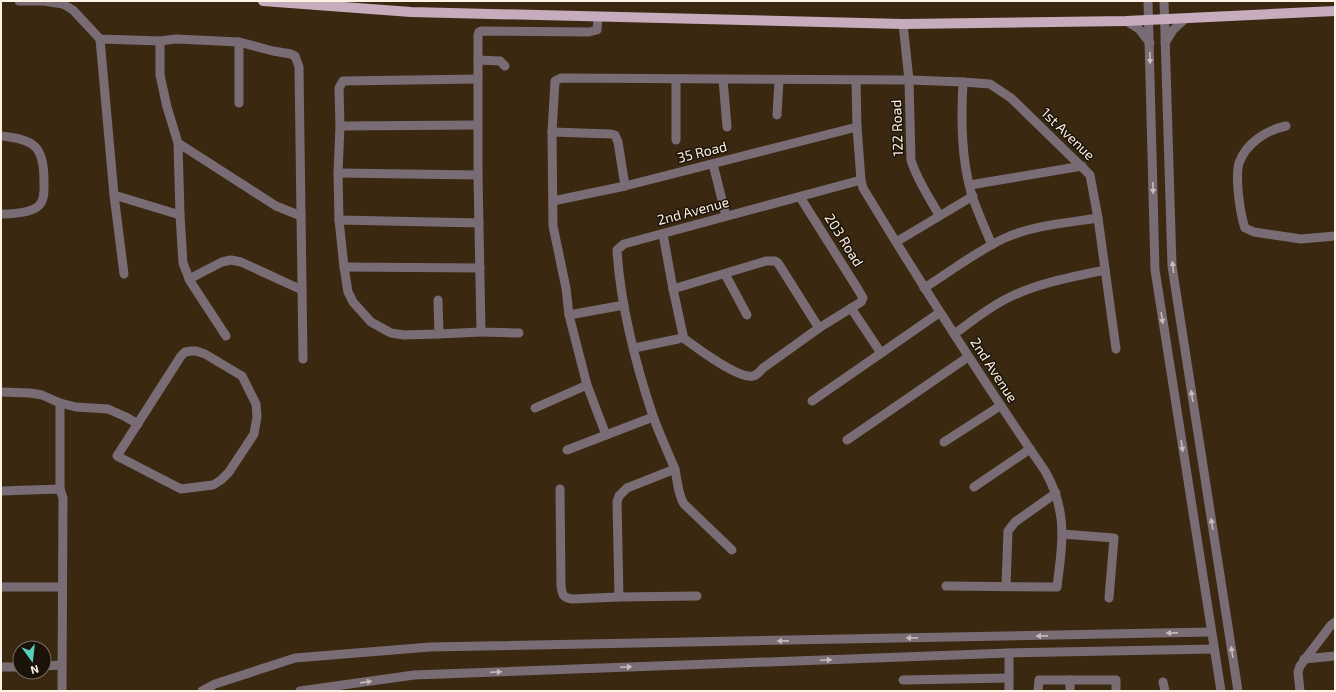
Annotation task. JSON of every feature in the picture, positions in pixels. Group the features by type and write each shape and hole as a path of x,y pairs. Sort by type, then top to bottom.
{"main road":[{"path":"263,1 411,12 903,24 1126,21 1335,11"}],"street":[{"path":"19,1 44,1 63,4 73,10 100,39 114,195 124,274"},
{"path":"1148,1 1155,270 1221,691"},
{"path":"1164,1 1172,266 1238,691"},
{"path":"481,332 477,125 479,32 589,32 597,30 598,17"},
{"path":"1165,43 1173,30 1186,18"},
{"path":"1126,21 1139,29 1150,42"},
{"name":"122 Road","path":"903,24 909,80 911,160 920,182 939,215"},
{"path":"100,39 176,39 239,42 295,56 299,67 303,359"},
{"path":"160,40 160,75 167,107 178,143 183,263 190,279 226,336"},
{"path":"239,42 239,103"},
{"path":"478,60 500,61 505,66"},
{"name":"1st Avenue","path":"552,132 554,84 555,81 561,78 856,81 909,80 990,84 1011,98 1090,175 1098,218 1116,349"},
{"path":"478,79 343,81 339,88 339,220 348,292 353,302 371,322 391,333 404,335 481,332 519,333"},
{"path":"676,79 676,140"},
{"path":"723,79 727,127"},
{"path":"777,115 779,80"},
{"name":"2nd Avenue","path":"856,81 857,127 861,180 863,188 939,313 1045,471 1056,494 1061,517 1062,534 1057,587 1006,586"},
{"path":"963,82 964,147 970,184 973,196 992,245"},
{"path":"340,126 477,125"},
{"path":"1286,126 1275,128 1263,135 1248,148 1239,163 1238,178 1241,217 1245,228 1254,232 1301,239 1335,236"},
{"name":"35 Road","path":"553,201 625,186 857,127"},
{"path":"606,435 587,385 569,315 566,288 553,226 552,132 614,135 618,142 625,186"},
{"path":"1,136 25,140 37,147 42,155 44,173 44,195 41,203 35,208 23,212 1,214"},
{"path":"178,143 276,206 301,216"},
{"path":"712,164 726,216"},
{"path":"970,184 1082,166"},
{"path":"338,173 478,174"},
{"name":"2nd Avenue","path":"624,305 617,250 624,244 861,180"},
{"path":"114,195 180,215"},
{"path":"896,242 973,196"},
{"name":"203 Road","path":"800,197 860,291 863,298 861,302 851,308"},
{"path":"924,288 1005,238 1039,227 1098,218"},
{"path":"339,220 479,223"},
{"path":"663,234 683,331 682,337"},
{"path":"190,279 222,262 230,260 241,262 302,290"},
{"path":"673,288 766,261 775,261 778,263 819,328"},
{"path":"344,267 480,268"},
{"path":"954,334 1006,298 1059,280 1105,270"},
{"path":"725,274 748,315"},
{"path":"438,300 439,334"},
{"path":"569,315 624,305 653,418 675,469 679,493 684,504 732,550"},
{"path":"634,348 682,337 723,365 743,375 752,376 757,374 762,368 819,328 851,308 881,353"},
{"path":"812,401 939,313"},
{"path":"191,351 205,354 242,376 256,404 258,417 254,434 229,472 221,480 213,485 181,489 117,456 138,424 181,356 185,352 191,351"},
{"path":"846,440 968,357"},
{"path":"535,408 587,385"},
{"path":"1,392 30,393 42,395 60,403 76,407 108,409 138,424"},
{"path":"60,403 60,489 63,498 62,691"},
{"path":"944,442 1000,406"},
{"path":"566,450 653,418"},
{"path":"974,488 1030,449"},
{"path":"619,597 617,502 619,496 627,488 675,469"},
{"path":"1,491 60,489"},
{"path":"560,489 561,586 562,594 566,598 697,596"},
{"path":"946,586 1006,586 1007,537 1011,526 1056,494"},
{"path":"1062,534 1114,538 1109,598"},
{"path":"1,587 62,587"},
{"path":"1300,691 1298,668 1331,625 1335,622"},
{"path":"202,691 215,684 295,658 430,647 1211,632"},
{"path":"300,691 414,675 1009,654 1214,649"},
{"path":"1009,654 1009,691"},
{"path":"1304,660 1335,656"},
{"path":"52,666 61,665"},
{"path":"1,667 12,666"},
{"path":"903,680 1010,678"},
{"path":"1038,691 1039,680 1116,680 1116,691"},
{"path":"1070,680 1070,691"}]}
